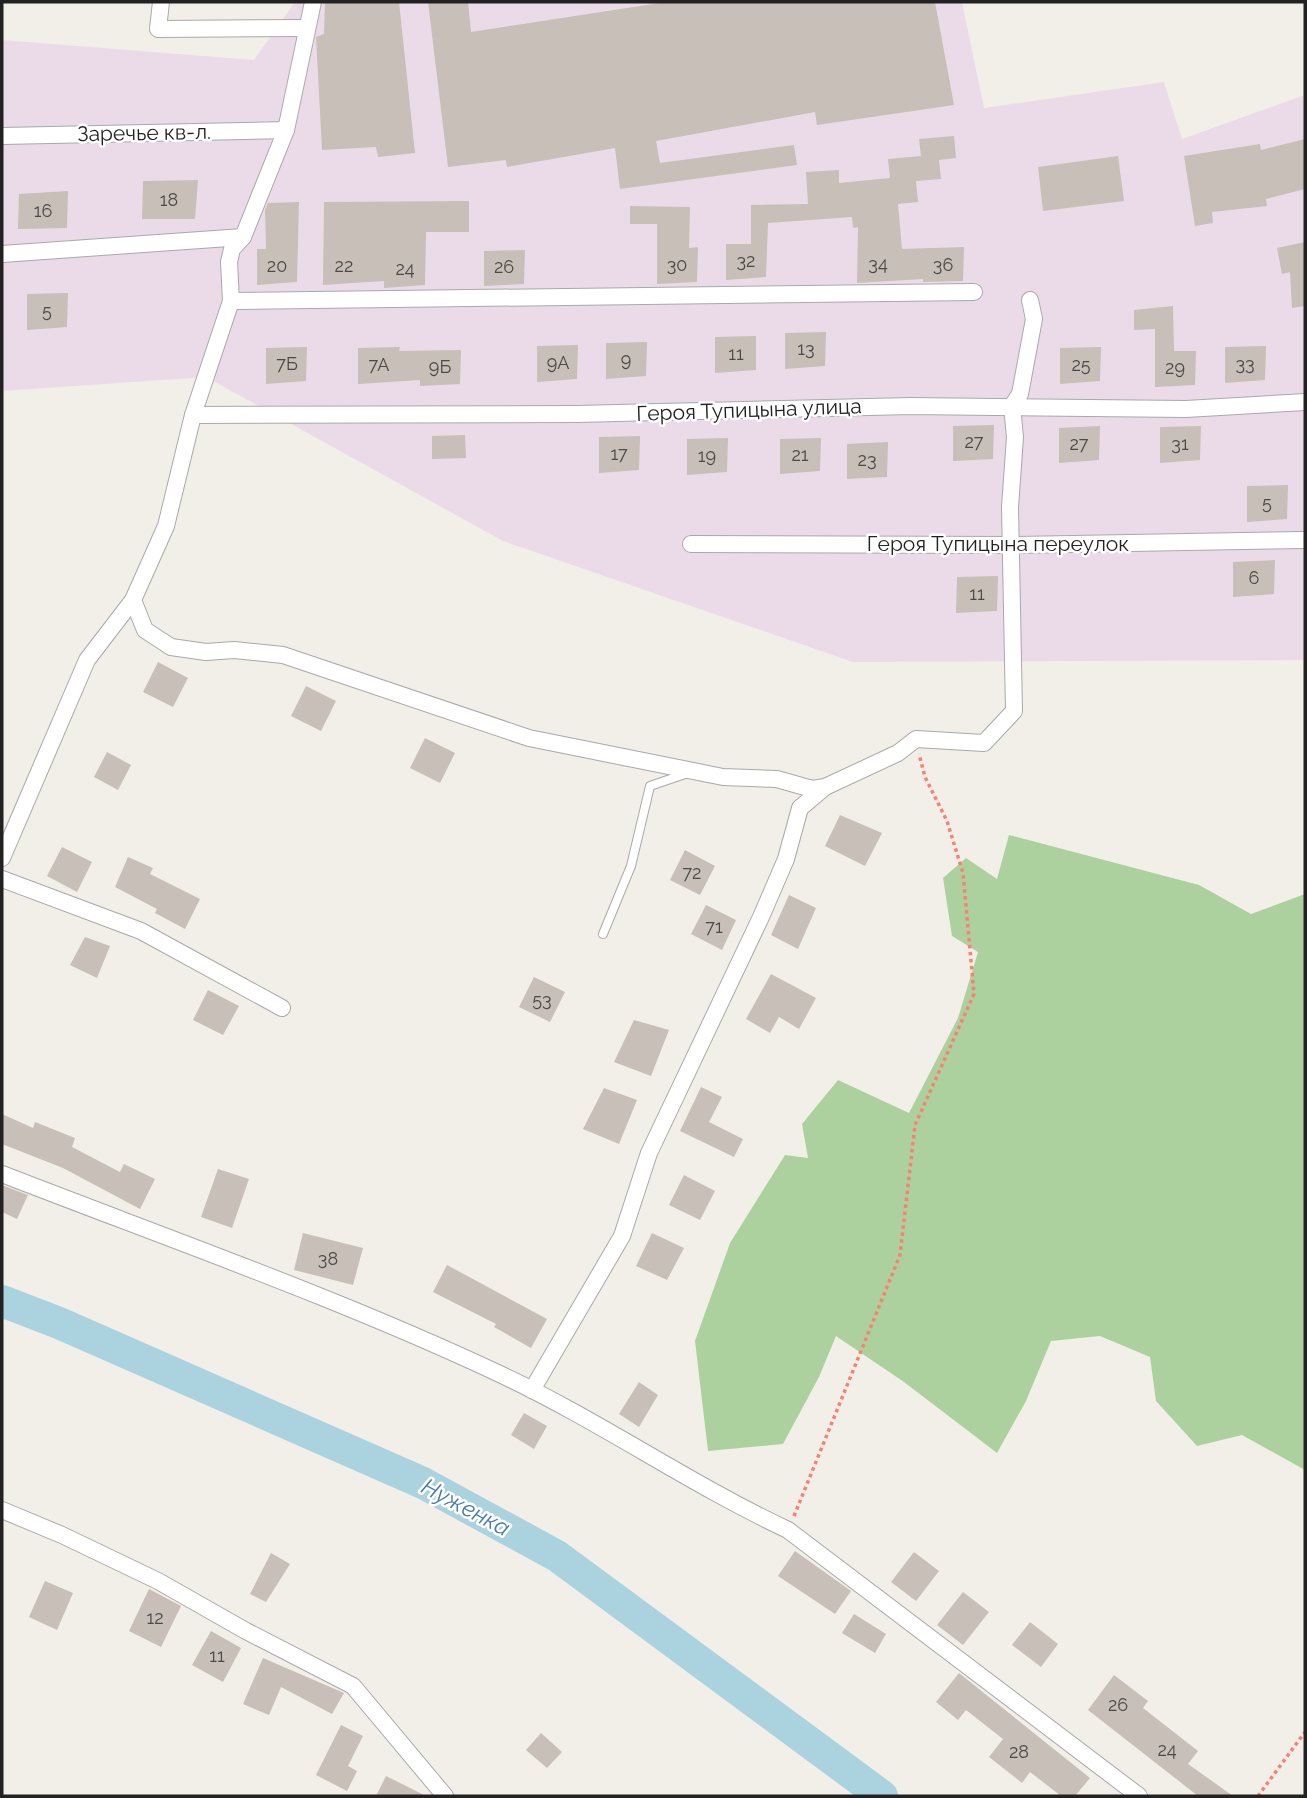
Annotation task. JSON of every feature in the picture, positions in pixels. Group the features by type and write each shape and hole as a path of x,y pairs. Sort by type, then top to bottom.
{"street":[{"path":"161,2 158,29 307,28"},
{"path":"2,858 87,660 133,600 166,526 193,415 231,301 229,262 232,249 243,237 286,130 313,2"},
{"name":"Заречье кв-л.","path":"2,136 286,130"},
{"path":"2,254 243,237"},
{"path":"231,301 974,292"},
{"path":"532,1390 622,1236 649,1153 761,917 786,859 800,808 825,787 898,753 916,739 984,743 1014,711 1016,682 1010,545 1015,437 1013,406 1020,394 1034,319 1030,300"},
{"name":"Героя Тупицына улица","path":"193,415 576,414 911,405 1186,409 1305,402"},
{"name":"Героя Тупицына переулок","path":"691,544 1010,545 1305,540"},
{"path":"133,600 145,630 171,647 206,652 234,650 283,655 529,738 691,772 723,777 777,779 812,789 825,787"},
{"path":"2,879 141,931 282,1008"},
{"path":"2,1174 291,1286 532,1390 727,1502 788,1530 1139,1796"},
{"path":"2,1510 62,1535 158,1581 246,1632 353,1686 444,1796"}],"lane":[{"path":"603,934 631,866 650,786 691,772"}],"path":[{"path":"788,1530 900,1255 915,1125 974,994 963,873 947,821 925,776 916,739"},
{"path":"1258,1796 1305,1732"}],"shaded area":[{"path":"295,2 962,2 984,108 1164,82 1182,139 1305,95 1305,660 853,662 503,541 206,377 2,391 2,40 254,60"}],"green space":[{"path":"1009,835 1199,885 1251,914 1305,894 1305,1470 1242,1435 1197,1446 1156,1401 1150,1357 1100,1336 1051,1341 1026,1401 997,1453 904,1382 836,1336 819,1377 783,1444 708,1451 695,1341 730,1243 785,1155 808,1158 802,1124 838,1080 909,1113 958,1018 978,952 952,936 943,878 966,858 997,879"}],"building":[{"path":"325,2 399,2 415,153 378,157 376,147 322,150 316,37 324,34"},
{"path":"428,2 468,2 471,32 666,2 935,2 954,105 817,125 815,112 656,141 660,163 794,145 797,165 620,189 615,148 507,167 506,160 448,167"},
{"path":"954,136 956,158 939,160 941,179 916,181 918,202 898,204 902,249 964,247 963,281 923,282 923,279 857,283 858,227 853,228 852,217 768,223 766,277 726,280 726,244 751,244 751,205 808,204 806,172 839,170 839,183 890,178 888,159 921,156 919,139"},
{"path":"1305,139 1305,189 1266,199 1267,206 1212,212 1213,223 1195,226 1184,156 1260,144 1261,150"},
{"path":"1118,156 1124,201 1043,211 1038,167"},
{"path":"198,180 195,219 142,219 143,181"},
{"path":"68,191 67,228 18,229 19,194"},
{"path":"469,201 469,232 426,232 425,285 384,288 384,281 323,285 324,202"},
{"path":"299,202 297,282 257,285 257,249 266,249 265,210 268,203"},
{"path":"630,206 690,207 689,248 698,247 697,282 657,284 657,224 630,224"},
{"path":"1305,242 1305,306 1292,308 1290,272 1282,274 1277,248"},
{"path":"525,250 524,284 484,286 484,251"},
{"path":"68,293 67,327 27,330 27,294"},
{"path":"1173,306 1174,351 1196,351 1195,385 1155,387 1155,329 1134,330 1134,310"},
{"path":"826,332 825,366 785,369 785,333"},
{"path":"756,336 756,370 715,373 715,337"},
{"path":"647,342 646,376 606,379 606,343"},
{"path":"578,345 577,379 537,382 537,346"},
{"path":"1266,346 1265,380 1225,383 1225,347"},
{"path":"307,347 306,381 266,384 266,348"},
{"path":"400,347 399,351 461,350 460,384 420,386 420,380 358,384 358,348"},
{"path":"1101,347 1100,381 1060,384 1060,348"},
{"path":"994,425 993,459 953,461 953,426"},
{"path":"1100,426 1099,460 1059,463 1059,428"},
{"path":"1201,426 1200,460 1160,463 1160,427"},
{"path":"465,435 466,458 432,459 432,436"},
{"path":"640,436 639,470 599,473 599,437"},
{"path":"728,438 727,472 687,475 687,439"},
{"path":"821,438 820,471 780,474 780,439"},
{"path":"888,442 887,477 847,479 847,444"},
{"path":"1288,485 1287,519 1247,522 1247,486"},
{"path":"1275,560 1274,594 1233,597 1233,562"},
{"path":"998,576 997,611 956,613 957,577"},
{"path":"158,662 188,678 173,707 143,692"},
{"path":"306,686 336,701 321,731 291,716"},
{"path":"425,738 455,753 440,783 410,768"},
{"path":"107,752 131,765 118,790 94,777"},
{"path":"840,815 882,833 865,866 825,846"},
{"path":"62,847 92,862 77,892 47,876"},
{"path":"685,850 715,866 700,895 670,880"},
{"path":"128,857 153,868 150,874 200,899 185,929 155,913 157,909 115,887"},
{"path":"789,895 816,908 798,949 771,935"},
{"path":"706,905 736,920 722,950 691,934"},
{"path":"85,937 110,946 97,978 70,965"},
{"path":"771,974 816,998 799,1029 779,1017 770,1033 746,1019"},
{"path":"534,977 565,992 550,1022 519,1007"},
{"path":"208,990 239,1006 223,1035 193,1020"},
{"path":"634,1020 669,1030 651,1076 614,1062"},
{"path":"701,1087 722,1097 709,1122 743,1139 734,1157 680,1131"},
{"path":"604,1088 637,1100 619,1144 583,1129"},
{"path":"2,1114 33,1128 35,1122 75,1138 72,1147 120,1172 124,1164 155,1179 140,1209 63,1168 2,1144"},
{"path":"218,1169 249,1179 232,1228 201,1217"},
{"path":"684,1175 715,1191 700,1220 669,1205"},
{"path":"2,1185 28,1195 17,1219 2,1212"},
{"path":"303,1233 363,1248 353,1285 294,1270"},
{"path":"652,1233 684,1248 667,1280 636,1266"},
{"path":"447,1265 547,1319 531,1348 494,1327 496,1324 433,1292"},
{"path":"639,1382 658,1395 639,1427 619,1414"},
{"path":"524,1413 547,1426 534,1449 511,1435"},
{"path":"795,1551 851,1591 835,1614 778,1576"},
{"path":"914,1552 939,1571 916,1601 891,1582"},
{"path":"271,1553 290,1564 266,1602 250,1594"},
{"path":"45,1581 73,1593 57,1630 29,1617"},
{"path":"149,1589 181,1606 161,1647 129,1631"},
{"path":"963,1592 989,1612 963,1645 937,1625"},
{"path":"854,1614 886,1634 875,1653 842,1633"},
{"path":"1030,1622 1058,1644 1041,1667 1012,1645"},
{"path":"211,1631 241,1648 223,1682 192,1665"},
{"path":"263,1658 344,1693 332,1714 281,1687 269,1715 243,1704"},
{"path":"959,1673 1090,1778 1075,1796 1061,1796 1030,1772 1022,1783 989,1757 1003,1739 966,1710 958,1720 936,1702"},
{"path":"1114,1675 1148,1701 1143,1708 1198,1751 1188,1764 1233,1796 1198,1796 1088,1710"},
{"path":"341,1725 363,1736 348,1766 357,1771 347,1791 316,1775"},
{"path":"541,1733 562,1752 547,1768 526,1750"},
{"path":"386,1776 426,1796 376,1796"}],"waterway":[{"name":"Нуженка","path":"2,1301 59,1323 423,1483 557,1556 882,1796"}]}
